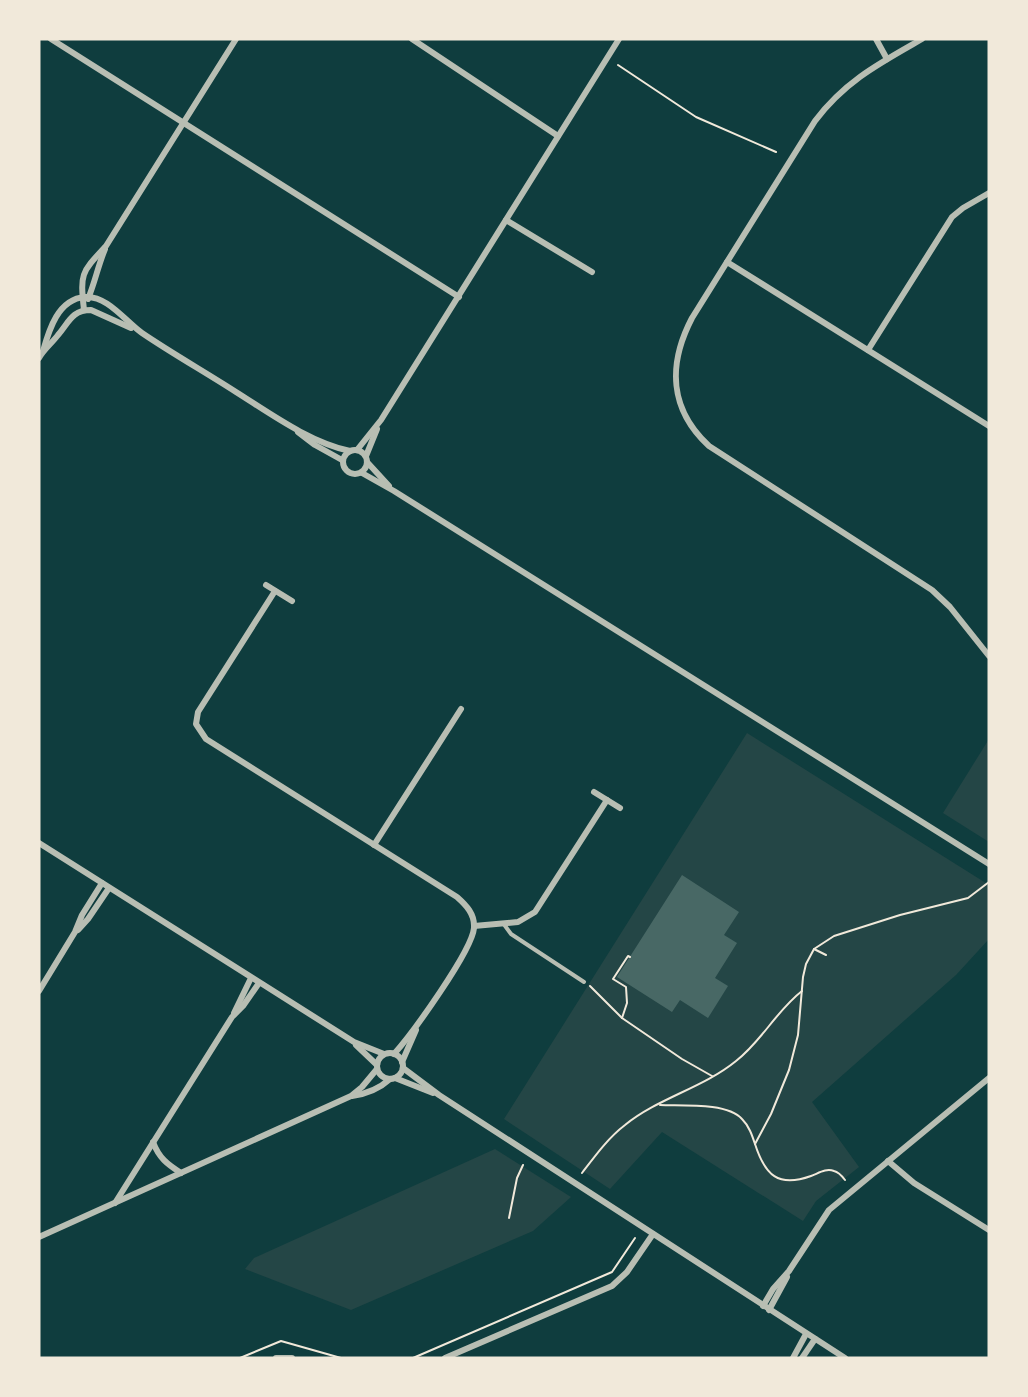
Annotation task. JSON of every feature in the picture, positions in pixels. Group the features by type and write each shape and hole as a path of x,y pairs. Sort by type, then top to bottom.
{"street":[{"path":"51,39 459,297"},
{"path":"86,297 81,283 83,273 106,246 236,39"},
{"path":"412,39 558,136"},
{"path":"342,460 381,420 619,39"},
{"path":"876,39 888,59"},
{"path":"922,39 854,80 826,106 692,318 678,349 676,379 683,411 699,437 720,455 932,590 950,607 989,656"},
{"path":"868,350 952,217 989,193"},
{"path":"506,220 592,272"},
{"path":"84,310 86,297 93,286 95,274 106,246"},
{"path":"727,262 989,426"},
{"path":"43,351 48,331 58,313 66,305 86,297 108,305 140,332 342,460 346,471 354,475 362,473 394,491 989,864"},
{"path":"39,358 68,320 84,310 91,310 140,332"},
{"path":"362,473 381,420"},
{"path":"292,428 340,448 353,450 366,459 394,491"},
{"path":"266,585 292,601"},
{"path":"275,591 198,712 196,724 206,739 463,902 471,914 474,926 470,943 420,1022 394,1054"},
{"path":"374,845 461,709"},
{"path":"594,792 620,808"},
{"path":"474,926 524,920 535,912 607,800"},
{"path":"39,843 354,1042 384,1054 394,1054"},
{"path":"39,991 102,883"},
{"path":"75,932 88,919 109,888"},
{"path":"114,1203 232,1017 251,978"},
{"path":"232,1017 259,983"},
{"path":"351,1096 361,1095 381,1087 400,1074 420,1022"},
{"path":"354,1042 377,1067 380,1075 439,1095"},
{"path":"39,1237 351,1096 362,1087 384,1054"},
{"path":"394,1054 403,1065 439,1095 845,1358"},
{"path":"770,1310 789,1271 829,1210 989,1078"},
{"path":"153,1142 162,1160 181,1173"},
{"path":"888,1161 914,1183 989,1230"},
{"path":"445,1358 612,1286 627,1272 653,1234"},
{"path":"763,1306 773,1289 789,1271"},
{"path":"793,1358 806,1334"},
{"path":"802,1358 814,1339"},
{"path":"276,1358 292,1358"}],"lane":[{"path":"503,923 511,934 584,982"}],"path":[{"path":"618,65 696,117 776,152"},
{"path":"755,1144 771,1114 789,1070 798,1035 806,964 814,949 826,940 842,933 968,898 989,882"},
{"path":"814,949 826,955"},
{"path":"622,1018 627,1003 626,987 614,979 628,956 630,957"},
{"path":"584,982 593,988 622,1018 682,1059 712,1076"},
{"path":"582,1173 625,1124 656,1105 726,1069 747,1052 791,1000 802,991"},
{"path":"656,1105 698,1106 726,1110 744,1120 760,1162 774,1176 781,1179 799,1180 826,1170 835,1171 845,1180"},
{"path":"509,1218 517,1178 523,1165"},
{"path":"413,1358 612,1272 635,1238"}],"shaded area":[{"path":"747,733 989,885 989,939 956,975 812,1102 859,1167 816,1201 803,1221 662,1132 610,1189 504,1119"},
{"path":"989,739 989,842 943,813"},
{"path":"495,1149 571,1197 533,1231 351,1310 245,1269 254,1258"}],"building":[{"path":"682,875 739,912 724,935 737,943 715,978 728,986 708,1018 680,1000 672,1012 617,977"}]}
